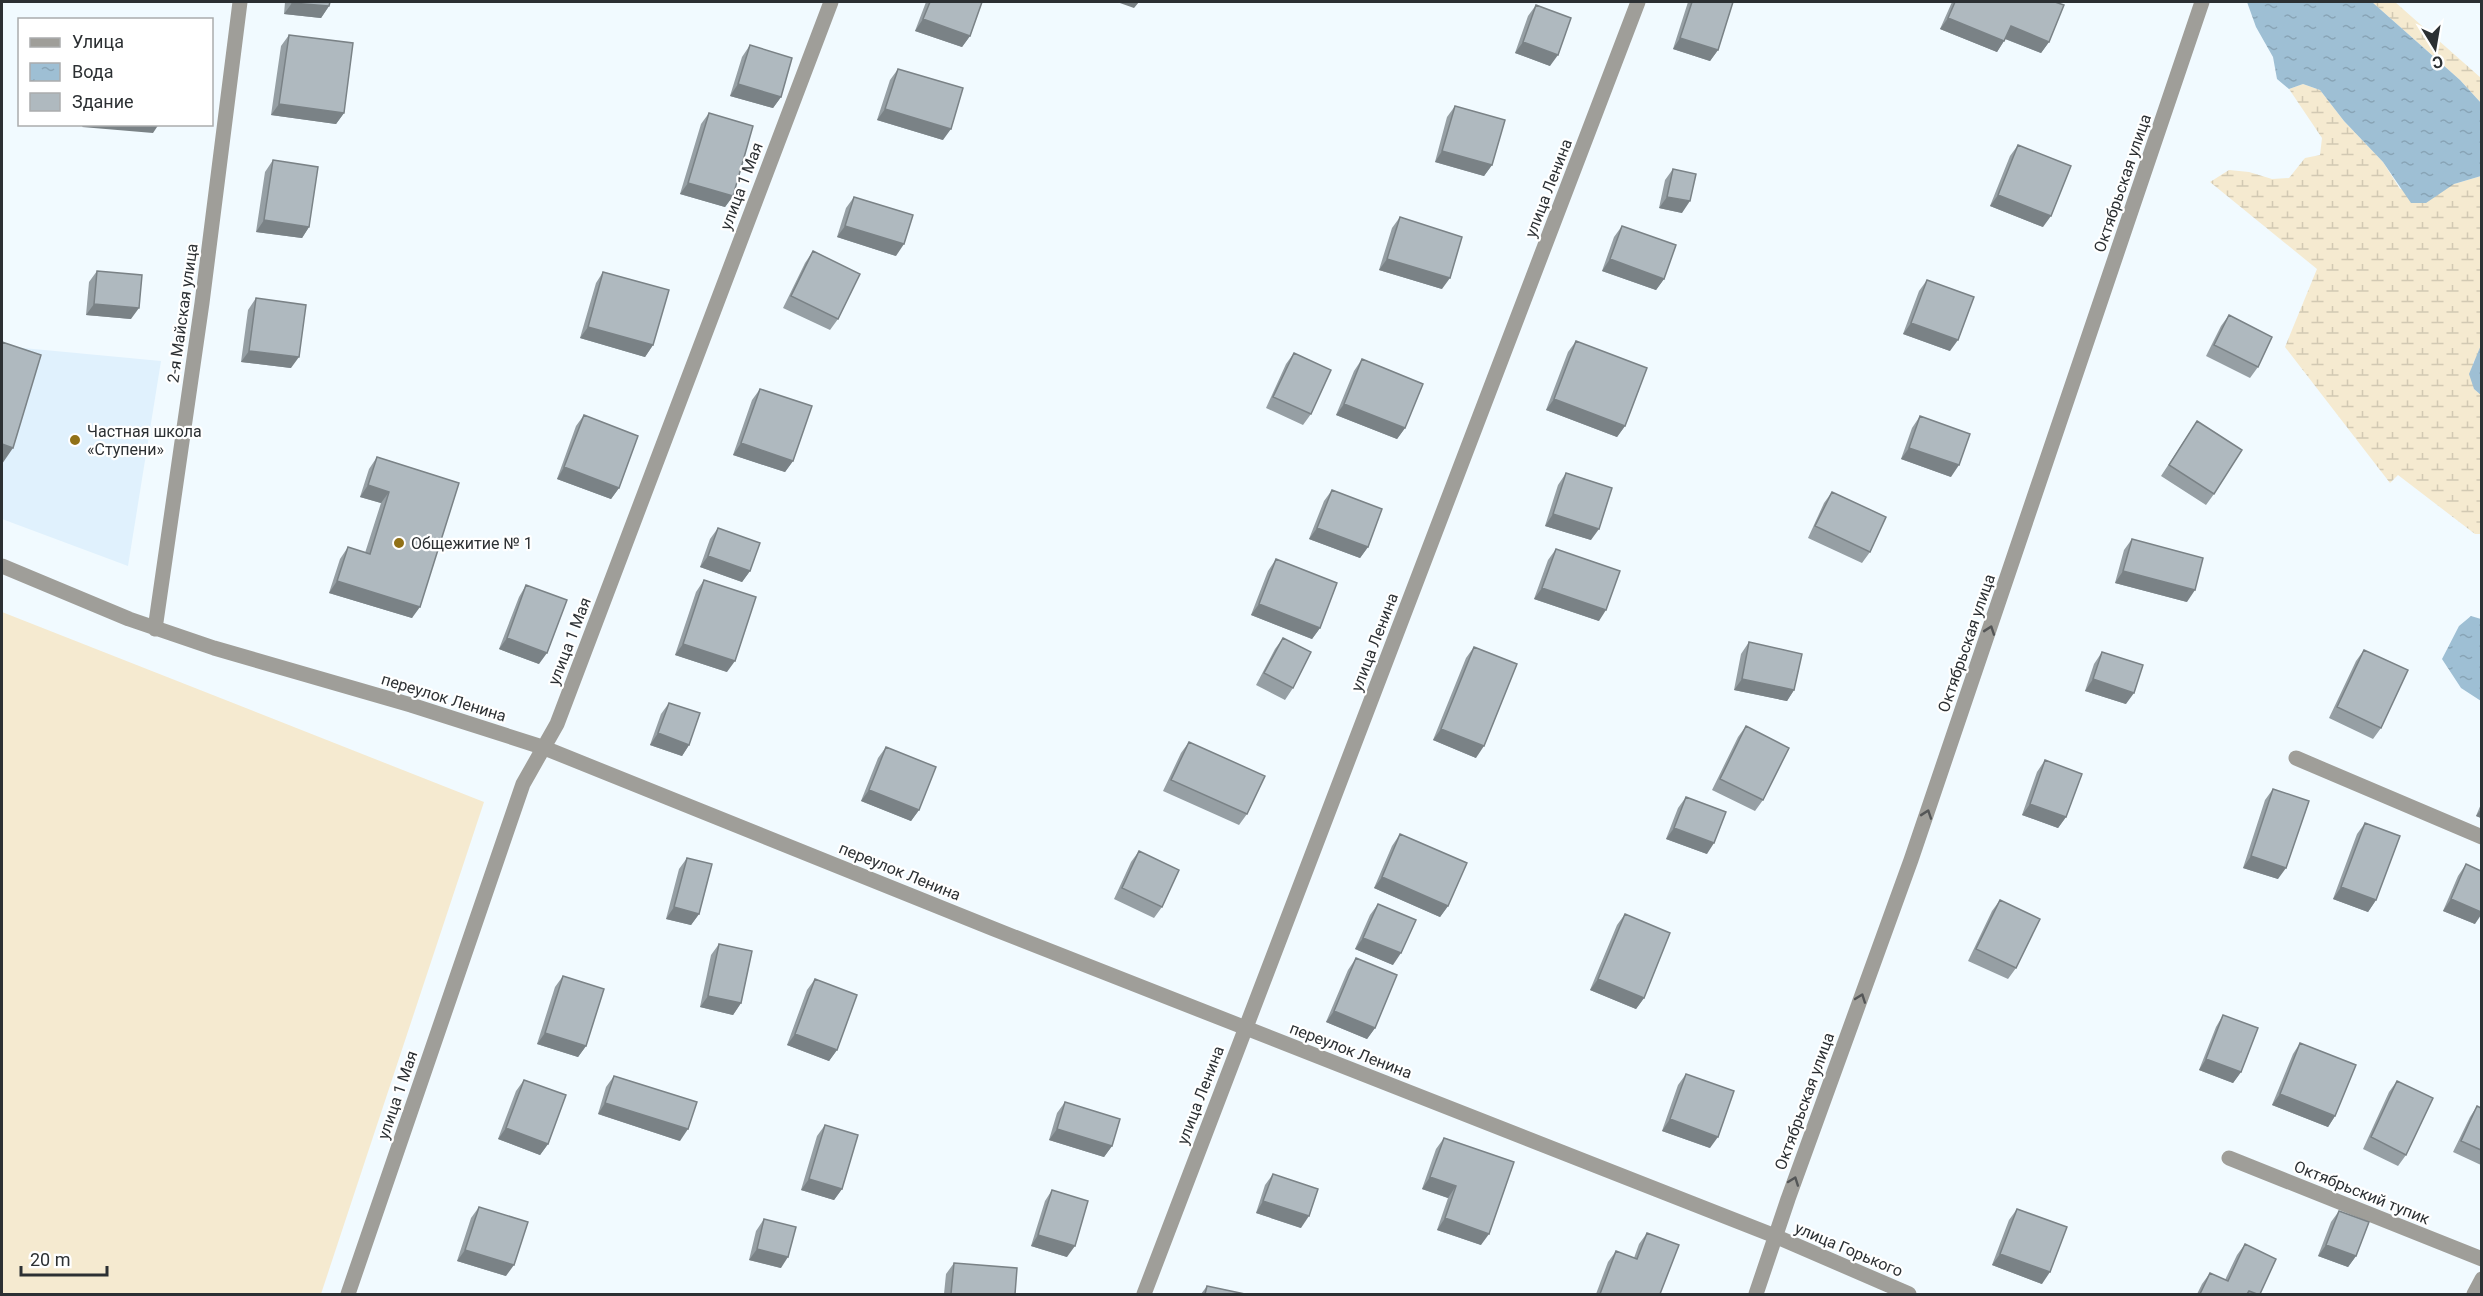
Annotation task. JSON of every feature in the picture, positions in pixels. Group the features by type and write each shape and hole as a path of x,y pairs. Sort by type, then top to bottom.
{"street":[{"name":"2-я Майская улица","path":"155,628 202,303 240,2"},
{"name":"улица 1 Мая","path":"348,1294 523,784 556,723 831,2"},
{"name":"улица Ленина","path":"1144,1294 1638,2"},
{"name":"Октябрьская улица","path":"1756,1294 1915,849 2202,2"},
{"name":"переулок Ленина","path":"2,566 155,628 542,747 1245,1028 1775,1236"},
{"path":"2296,758 2481,837"},
{"name":"Октябрьский тупик","path":"2229,1158 2481,1259"},
{"name":"улица Горького","path":"1775,1236 1909,1294"},
{"path":"2474,1294 2481,1279"}],"shaded area":[{"name":"Частная школа «Ступени»","path":"2,346 161,361 128,566 2,519"}],"green space":[{"path":"2372,2 2395,2 2481,78 2481,103 2460,80"},
{"path":"2303,84 2320,90 2344,121 2383,162 2400,189 2454,184 2481,176 2481,350 2473,363 2474,389 2481,395 2481,534 2475,534 2398,475 2390,483 2285,347 2317,269 2210,182 2229,170 2249,172 2272,179 2289,178 2305,158 2320,155 2322,138 2289,89"},
{"path":"2,612 484,802 321,1294 2,1294"}],"water":[{"path":"2247,2 2372,2 2460,80 2481,103 2481,176 2454,184 2426,203 2411,203 2383,162 2344,121 2320,90 2303,84 2289,89 2277,79 2273,57 2256,27"},
{"path":"2481,345 2482,395 2474,389 2469,374"},
{"path":"2471,616 2481,619 2481,701 2461,688 2442,659 2459,626"}],"building":[{"path":"292,2 330,2 329,6"},
{"path":"930,2 982,2 970,36 923,19"},
{"path":"1692,2 1733,2 1718,50 1680,38"},
{"path":"1955,2 2055,2 2064,5 2049,42 2011,26 2004,41 1948,18"},
{"path":"1536,5 1571,18 1558,55 1523,42"},
{"path":"289,35 353,43 344,113 279,104"},
{"path":"750,45 792,58 781,97 738,84"},
{"path":"898,69 963,88 951,129 885,109"},
{"path":"1455,106 1505,120 1492,165 1442,151"},
{"path":"709,113 753,126 733,196 688,183"},
{"path":"2018,145 2071,166 2051,216 1998,195"},
{"path":"273,160 318,167 309,227 264,220"},
{"path":"1673,169 1696,174 1690,201 1667,197"},
{"path":"854,197 913,215 904,244 845,226"},
{"path":"1400,217 1462,237 1450,278 1387,259"},
{"path":"1622,226 1676,245 1664,279 1610,259"},
{"path":"813,251 860,274 838,319 791,296"},
{"path":"97,271 142,275 139,308 94,304"},
{"path":"603,272 669,290 653,345 588,327"},
{"path":"1927,280 1974,297 1958,340 1911,323"},
{"path":"256,298 306,305 299,357 249,351"},
{"path":"2229,315 2272,337 2258,367 2214,345"},
{"path":"1576,341 1647,368 1625,426 1554,399"},
{"path":"2,342 41,355 13,448 2,444"},
{"path":"1294,353 1331,370 1311,414 1273,397"},
{"path":"1362,359 1423,384 1405,428 1344,404"},
{"path":"760,389 812,406 793,461 741,443"},
{"path":"584,415 638,436 619,488 564,467"},
{"path":"1920,416 1970,434 1959,465 1909,448"},
{"path":"2197,421 2242,450 2214,494 2169,465"},
{"path":"377,457 459,483 420,607 337,581 348,547 370,554 389,492 368,485"},
{"path":"1566,473 1612,488 1599,529 1553,514"},
{"path":"1332,490 1382,509 1368,547 1317,528"},
{"path":"1832,492 1886,517 1870,552 1815,526"},
{"path":"718,528 760,543 750,571 708,556"},
{"path":"2132,539 2203,558 2195,590 2123,571"},
{"path":"1556,549 1620,571 1606,610 1542,588"},
{"path":"1276,559 1337,583 1320,628 1259,604"},
{"path":"704,580 756,597 735,661 683,644"},
{"path":"526,585 567,600 547,653 507,638"},
{"path":"1283,638 1311,652 1293,688 1264,673"},
{"path":"1749,642 1802,654 1794,690 1742,679"},
{"path":"1474,647 1517,664 1484,746 1441,729"},
{"path":"2364,650 2408,670 2381,728 2337,707"},
{"path":"2102,652 2143,665 2134,693 2093,679"},
{"path":"669,703 700,713 689,745 658,733"},
{"path":"1746,726 1789,748 1763,800 1720,779"},
{"path":"1189,742 1265,776 1247,814 1171,780"},
{"path":"886,747 936,767 919,810 869,790"},
{"path":"2045,760 2082,774 2066,817 2030,804"},
{"path":"2273,789 2309,801 2286,868 2251,856"},
{"path":"1686,797 1726,812 1714,843 1674,828"},
{"path":"2365,823 2400,836 2376,900 2341,887"},
{"path":"1400,834 1467,863 1448,906 1382,877"},
{"path":"1139,851 1179,870 1162,907 1122,888"},
{"path":"687,858 712,864 699,914 674,907"},
{"path":"2466,864 2481,871 2481,912 2451,899"},
{"path":"2000,900 2040,919 2016,968 1976,949"},
{"path":"1378,904 1416,920 1401,953 1363,938"},
{"path":"1625,914 1670,933 1644,998 1598,979"},
{"path":"719,944 752,951 741,1003 708,996"},
{"path":"1356,958 1397,975 1375,1028 1334,1011"},
{"path":"563,976 604,989 586,1046 545,1033"},
{"path":"815,979 857,995 837,1050 795,1034"},
{"path":"2223,1015 2258,1028 2241,1072 2206,1059"},
{"path":"2300,1043 2356,1065 2335,1116 2280,1094"},
{"path":"1686,1074 1734,1091 1718,1137 1670,1119"},
{"path":"614,1076 697,1102 688,1129 605,1103"},
{"path":"524,1080 566,1095 548,1144 506,1128"},
{"path":"2397,1081 2433,1098 2406,1155 2371,1137"},
{"path":"1065,1102 1120,1119 1112,1146 1057,1129"},
{"path":"2477,1106 2481,1108 2481,1150 2461,1141"},
{"path":"825,1125 858,1135 842,1189 809,1179"},
{"path":"1444,1138 1514,1162 1489,1234 1445,1218 1456,1186 1430,1177"},
{"path":"1273,1174 1318,1189 1309,1216 1263,1201"},
{"path":"1052,1190 1088,1201 1075,1246 1038,1235"},
{"path":"479,1207 528,1222 514,1265 465,1250"},
{"path":"2017,1209 2067,1227 2050,1272 2000,1254"},
{"path":"2339,1211 2369,1222 2356,1256 2326,1245"},
{"path":"764,1219 796,1227 788,1257 757,1249"},
{"path":"1647,1233 1679,1245 1660,1294 1600,1294 1616,1251 1637,1259"},
{"path":"2245,1244 2276,1259 2260,1294 2249,1291 2247,1294 2200,1294 2210,1273 2228,1281"},
{"path":"954,1263 1017,1268 1015,1294 951,1294"},
{"path":"1207,1286 1245,1294 1205,1294"}],"place":[{"name":"Частная школа «Ступени»","path":"75,440"},
{"name":"Общежитие № 1","path":"399,543"}]}
